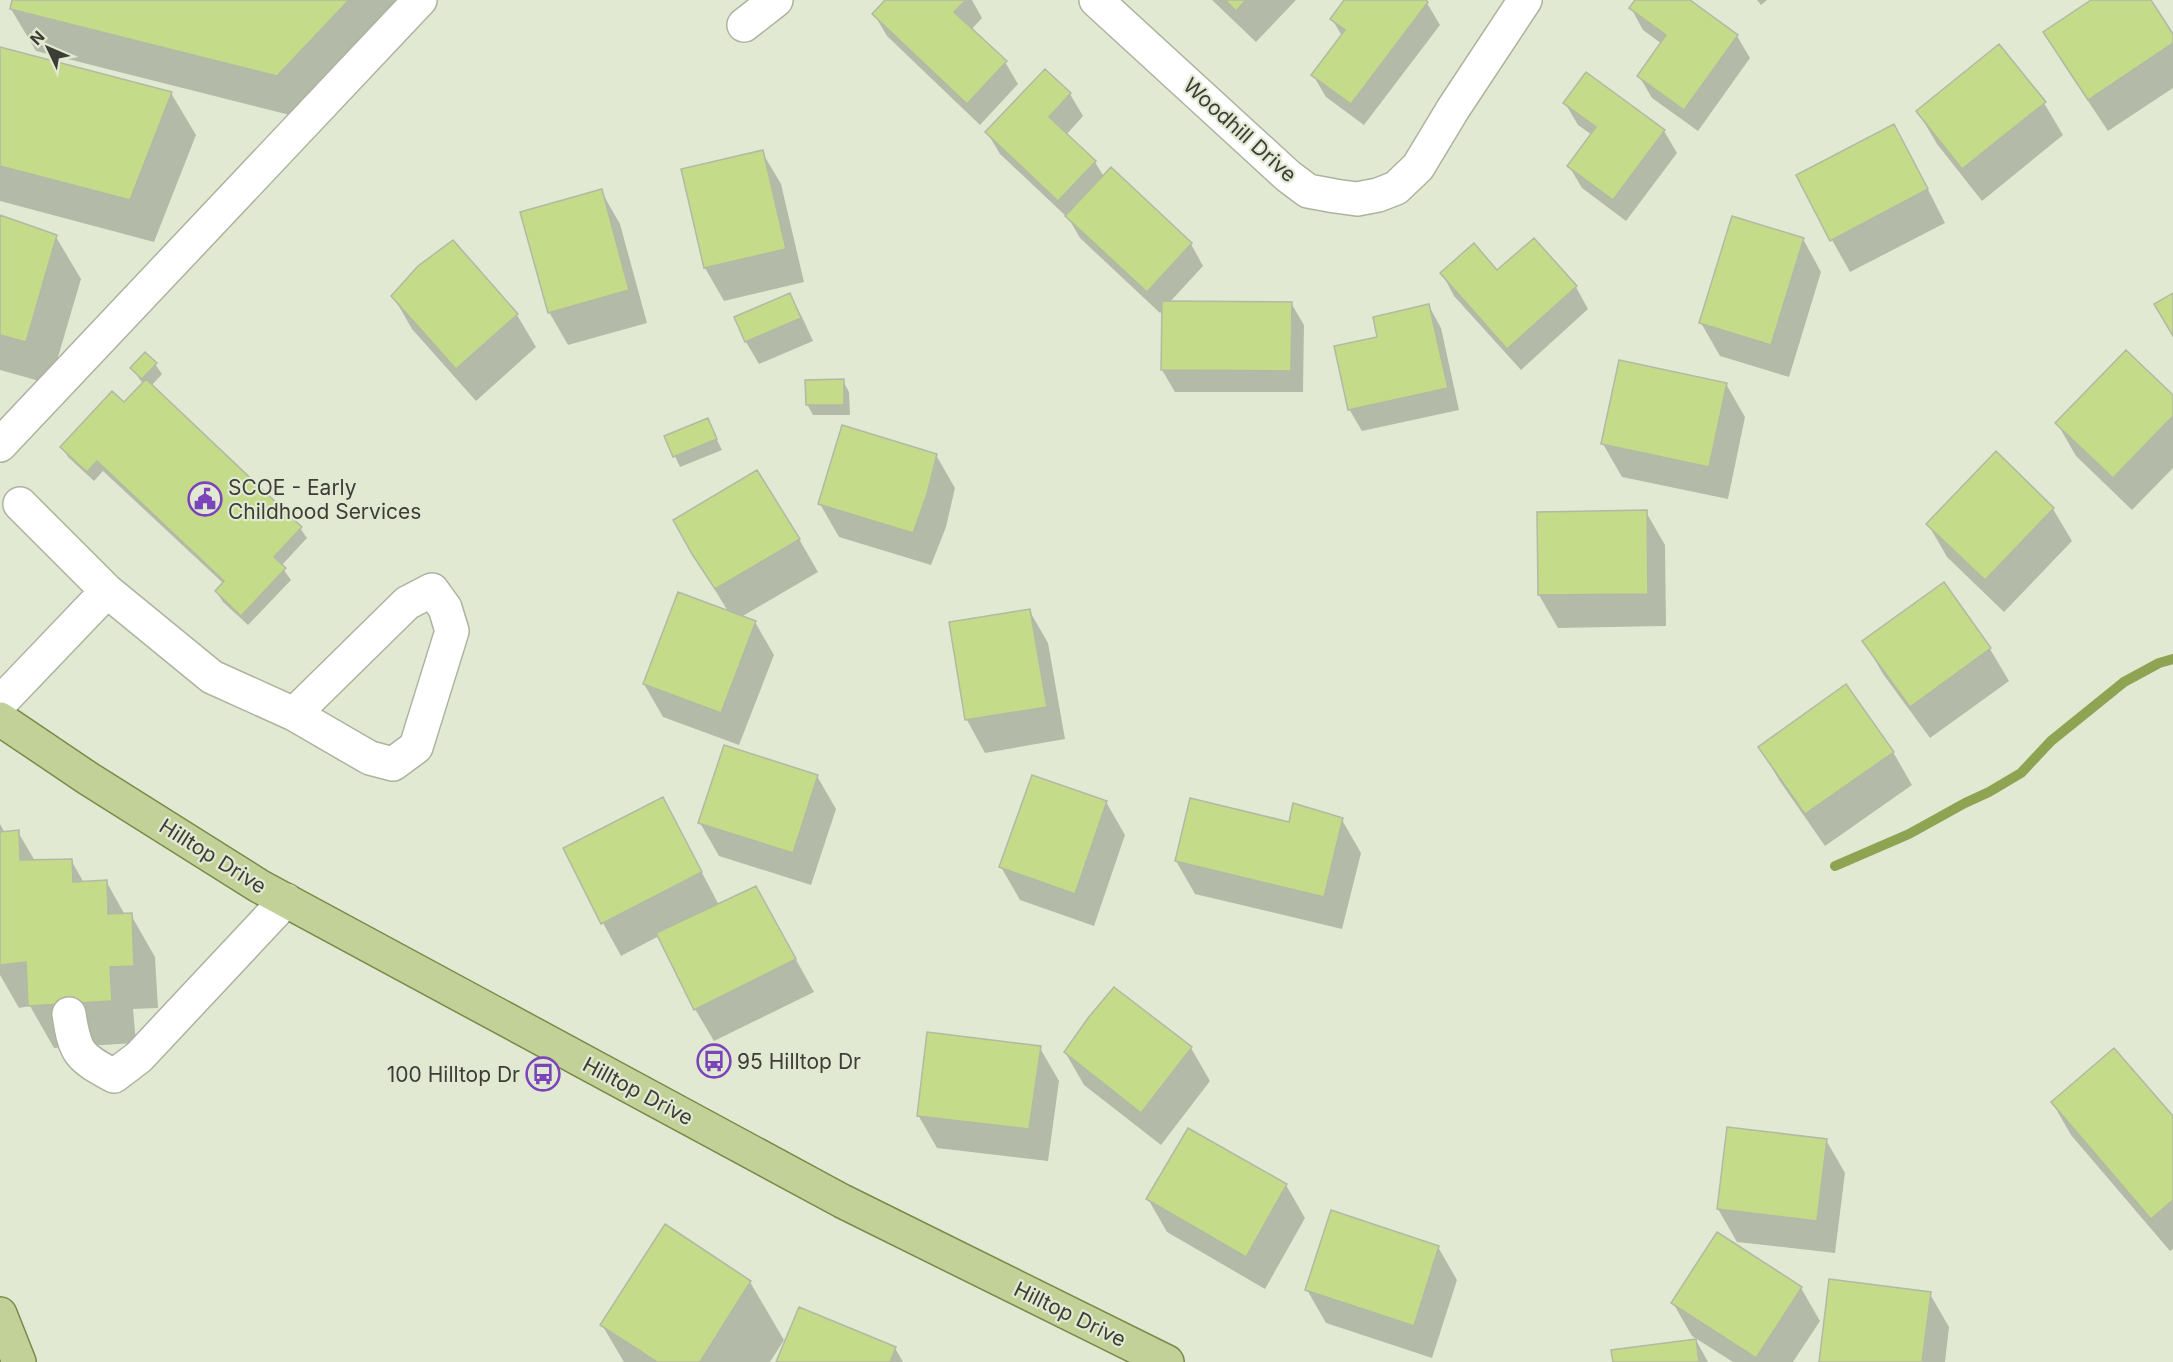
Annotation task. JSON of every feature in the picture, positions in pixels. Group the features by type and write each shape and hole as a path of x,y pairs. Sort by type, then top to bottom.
{"main road":[{"name":"Hilltop Drive","path":"0,719 89,779 259,886 842,1201 1167,1362"},
{"path":"0,1314 19,1362"}],"street":[{"path":"0,445 420,0"},
{"path":"744,25 776,0"},
{"name":"Woodhill Drive","path":"1096,0 1288,176 1308,191 1357,199 1378,195 1396,188 1418,167 1453,109 1525,0"},
{"path":"20,504 107,591 212,677 294,714 370,758 393,764 416,747 452,631 445,608 432,590 407,603 294,714"},
{"path":"0,704 107,591"},
{"path":"69,1014 73,1040 86,1061 114,1076 139,1057 285,900"}],"building":[{"path":"12,0 349,0 277,76 10,9"},
{"path":"885,0 966,0 954,12 1007,61 967,104 872,14"},
{"path":"1225,0 1246,0 1236,11"},
{"path":"1344,0 1426,0 1428,2 1351,104 1311,75 1345,30 1330,19"},
{"path":"1635,0 1690,0 1738,35 1684,110 1637,76 1666,35 1629,8"},
{"path":"2091,0 2151,0 2173,34 2173,43 2088,100 2043,32"},
{"path":"1999,44 2046,102 1962,169 1916,111"},
{"path":"0,47 172,92 130,200 0,166"},
{"path":"1045,69 1071,93 1049,117 1096,161 1058,201 985,132"},
{"path":"1586,72 1665,130 1613,200 1567,166 1596,127 1563,103"},
{"path":"1894,124 1928,189 1830,241 1796,175"},
{"path":"763,150 786,249 704,268 681,169"},
{"path":"1111,167 1192,243 1147,292 1065,216"},
{"path":"602,189 629,290 548,313 520,212"},
{"path":"0,215 57,235 26,342 0,335"},
{"path":"1732,216 1804,238 1771,345 1699,323"},
{"path":"1534,238 1577,286 1507,349 1440,273 1474,243 1497,270"},
{"path":"453,240 518,314 456,369 391,296 418,266"},
{"path":"790,293 801,318 745,342 734,317"},
{"path":"2173,293 2173,336 2154,304"},
{"path":"1162,301 1292,302 1291,371 1161,370"},
{"path":"1429,304 1448,388 1348,410 1334,346 1377,337 1373,317"},
{"path":"2126,350 2173,395 2173,416 2113,478 2055,423"},
{"path":"145,352 157,363 142,379 130,368"},
{"path":"1619,360 1727,383 1709,467 1601,444"},
{"name":"SCOE - Early Childhood Services","path":"146,379 302,527 274,557 286,568 241,616 215,591 224,581 97,461 87,472 60,447 112,391 124,402"},
{"path":"844,379 844,405 806,405 805,380"},
{"path":"708,418 717,439 673,457 664,436"},
{"path":"842,425 937,454 927,494 913,533 818,504"},
{"path":"1996,451 2054,508 1985,580 1926,524"},
{"path":"757,470 800,539 715,589 673,520"},
{"path":"1647,510 1648,594 1538,595 1537,512"},
{"path":"1944,582 1991,648 1910,707 1862,641"},
{"path":"678,592 756,621 721,713 643,684"},
{"path":"1030,609 1047,707 965,720 949,622"},
{"path":"1846,684 1894,752 1805,814 1758,747"},
{"path":"724,745 818,775 793,853 698,823"},
{"path":"1032,775 1107,801 1075,894 999,867"},
{"path":"663,797 702,872 601,924 563,848"},
{"path":"1190,798 1289,822 1293,803 1343,818 1324,897 1175,861"},
{"path":"19,830 20,860 72,859 73,882 107,880 108,914 132,913 134,966 110,967 112,1001 28,1006 26,962 0,965 0,832"},
{"path":"756,886 796,959 694,1010 656,933"},
{"path":"1114,987 1192,1047 1141,1113 1064,1052"},
{"path":"927,1032 1041,1046 1029,1129 917,1116"},
{"path":"2114,1048 2173,1116 2173,1200 2151,1219 2051,1102"},
{"path":"1727,1127 1827,1139 1817,1221 1717,1209"},
{"path":"1188,1128 1287,1184 1246,1257 1146,1199"},
{"path":"1331,1210 1439,1246 1414,1326 1305,1290"},
{"path":"665,1224 751,1281 700,1362 657,1362 600,1325"},
{"path":"1717,1232 1802,1287 1756,1358 1671,1303"},
{"path":"1829,1279 1931,1292 1922,1362 1819,1362"},
{"path":"799,1307 896,1347 890,1362 776,1362"},
{"path":"1696,1339 1699,1362 1613,1362 1611,1350"}],"waterway":[{"path":"1835,866 1909,834 2021,773 2051,741 2124,682 2159,663 2173,659"}],"place":[{"name":"SCOE - Early Childhood Services","path":"205,499"},
{"name":"95 Hilltop Dr","path":"714,1061"},
{"name":"100 Hilltop Dr","path":"543,1074"}]}
